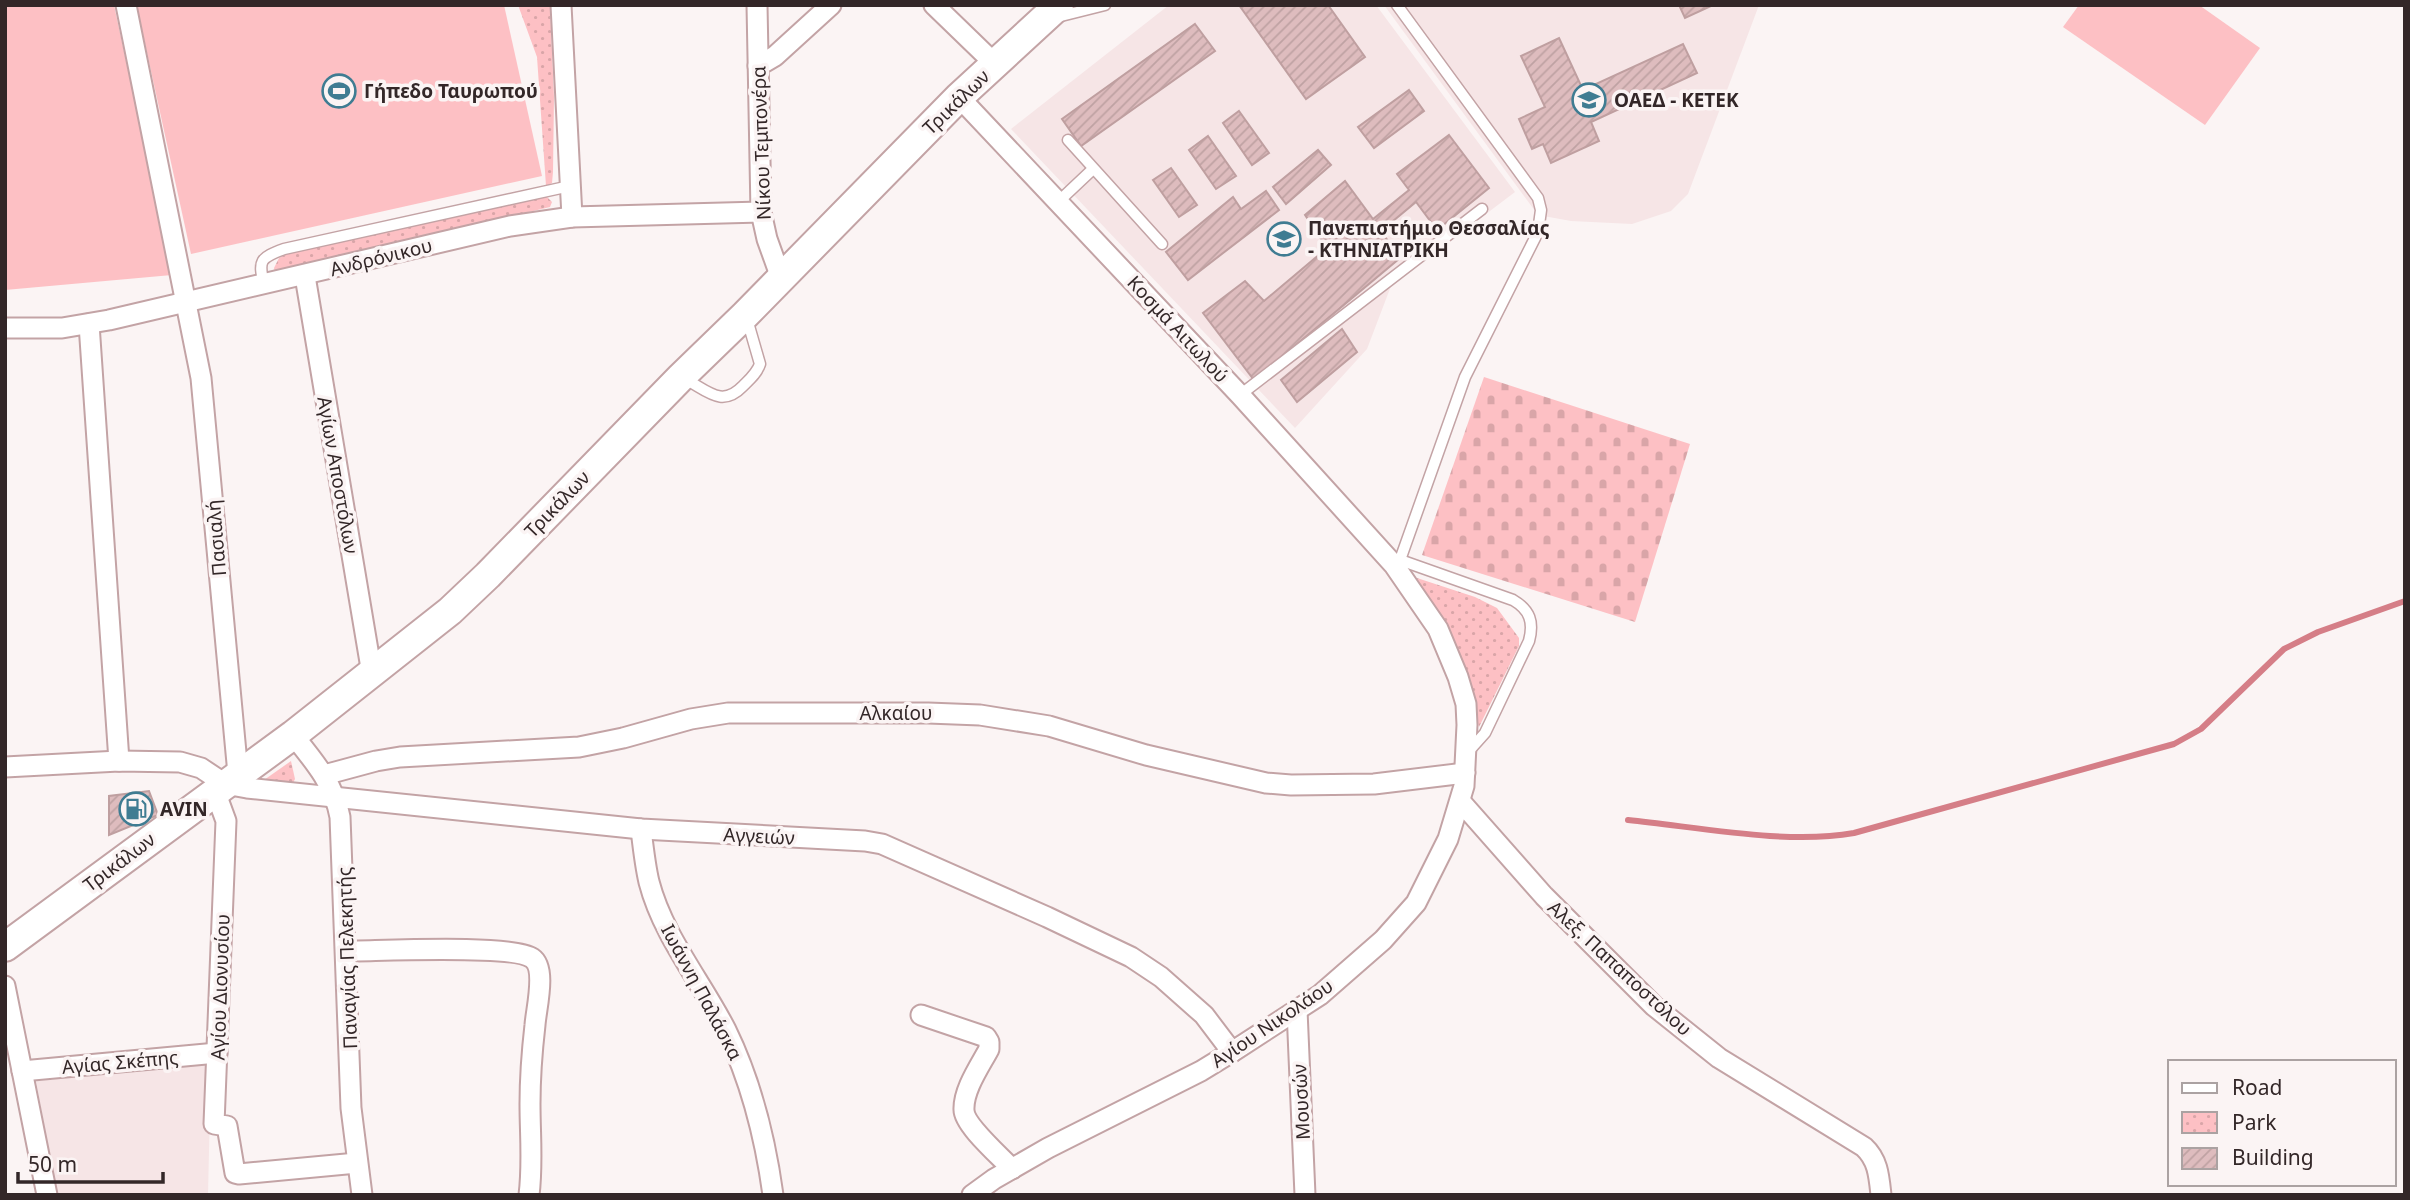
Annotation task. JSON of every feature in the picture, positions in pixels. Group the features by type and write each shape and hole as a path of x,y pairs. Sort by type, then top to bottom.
{"main road":[{"name":"Τρικάλων","path":"5,947 293,735 450,611 959,97 1051,13"}],"street":[{"name":"Πασιαλή","path":"126,5 201,378 226,783"},
{"path":"561,5 572,217"},
{"name":"Νίκου Τεμπονέρα","path":"757,5 761,212 781,278"},
{"path":"758,66 779,52 831,5"},
{"path":"934,5 995,64"},
{"name":"Κοσμά Αιτωλού","path":"959,97 1397,562"},
{"name":"Ανδρόνικου","path":"5,328 54,329 89,324 305,276 499,228 572,217 761,212"},
{"name":"Αγίων Αποστόλων","path":"305,276 372,674"},
{"path":"89,324 119,761"},
{"name":"Αγίου Νικολάου","path":"972,1195 1012,1169 1201,1071 1320,995 1382,940 1416,903 1437,863 1461,802 1467,752 1466,704 1438,629 1397,562"},
{"name":"Αλκαίου","path":"324,775 400,757 579,747 691,719 751,712 928,713 1005,718 1049,726 1199,769 1266,783 1374,783 1465,773"},
{"name":"Παναγίας Πελεκητής","path":"293,735 324,775 335,797 343,839 351,1108 362,1195"},
{"path":"5,767 119,761 187,763 226,783"},
{"name":"Αγγειών","path":"226,783 641,829 865,841 894,848 1131,957 1161,977 1204,1015 1232,1052"},
{"name":"Αγίου Διονυσίου","path":"226,783 214,1124 227,1126 235,1173 357,1163"},
{"name":"Αλεξ. Παπαποστόλου","path":"1461,802 1544,896 1654,1006 1719,1058 1864,1146 1877,1165 1881,1195"},
{"name":"Ιωάννη Παλάσκα","path":"641,829 649,883 661,915 727,1032 756,1102 773,1195"},
{"path":"347,951 487,951 531,957 537,963 540,980 531,1061 532,1164 529,1195"},
{"path":"5,986 47,1195"},
{"name":"Μουσών","path":"1297,1010 1306,1195"},
{"path":"921,1015 986,1037 989,1042 989,1049 968,1092 964,1111 969,1125 1012,1169"},
{"name":"Αγίας Σκέπης","path":"23,1071 217,1053"}],"lane":[{"path":"1051,13 1105,5"},
{"path":"1397,5 1538,198 1541,210 1538,232 1465,377 1397,562 1513,600 1524,606 1530,616 1532,629 1529,641 1485,733 1467,752"},
{"path":"1068,140 1162,244"},
{"path":"1058,202 1093,169"},
{"path":"264,285 260,268 262,260 284,249 570,186"},
{"path":"1240,395 1482,209"},
{"path":"681,377 721,398 734,395 758,370 760,364 745,316"}],"shaded area":[{"name":"Πανεπιστήμιο Θεσσαλίας - ΚΤΗΝΙΑΤΡΙΚΗ","path":"1169,5 1376,5 1515,192 1391,286 1367,349 1295,428 1011,129"},
{"name":"ΟΑΕΔ - ΚΕΤΕΚ","path":"1384,5 1759,5 1688,194 1671,211 1632,224 1571,221 1538,215"},
{"path":"211,1064 208,1195 57,1195 36,1081"}],"green space":[{"path":"5,5 114,5 172,275 5,290"},
{"name":"Γήπεδο Ταυρωπού","path":"504,5 542,176 191,254 137,7"},
{"path":"518,5 550,5 554,97 553,172 552,183 546,186 537,57"},
{"path":"2079,5 2199,5 2260,48 2205,125 2063,27"},
{"path":"546,196 552,202 550,207 275,273 274,268 279,258 289,253"},
{"path":"1484,377 1690,444 1635,622 1422,555"},
{"path":"1417,578 1475,597 1497,608 1519,638 1519,646 1479,727 1471,685 1460,653 1440,615 1416,581"},
{"path":"291,761 295,779 292,785 264,780"}],"building":[{"path":"1239,5 1328,5 1365,57 1306,99"},
{"path":"1679,5 1713,5 1685,18"},
{"path":"1195,24 1215,51 1081,146 1062,119"},
{"path":"1559,38 1583,90 1683,44 1697,73 1591,122 1599,141 1551,163 1543,144 1532,149 1519,119 1545,107 1521,56"},
{"path":"1409,90 1424,111 1374,148 1358,127"},
{"path":"1239,111 1269,153 1252,165 1223,123"},
{"path":"1449,135 1489,188 1437,230 1416,202 1381,231 1400,258 1254,380 1203,313 1245,281 1264,301 1327,248 1305,215 1345,181 1373,219 1409,190 1397,174"},
{"path":"1208,136 1236,176 1216,189 1189,150"},
{"path":"1318,150 1331,165 1286,204 1273,187"},
{"path":"1171,168 1197,205 1179,217 1153,180"},
{"path":"1266,191 1279,210 1188,280 1166,252 1233,197 1241,209"},
{"path":"1342,329 1357,352 1297,402 1281,380"},
{"path":"149,791 158,815 109,835 109,796"}],"waterway":[{"path":"1628,820 1771,836 1854,833 2174,744 2201,729 2284,649 2318,632 2405,601"}],"place":[{"name":"Γήπεδο Ταυρωπού","path":"339,91"},
{"name":"ΟΑΕΔ - ΚΕΤΕΚ","path":"1589,100"},
{"name":"Πανεπιστήμιο Θεσσαλίας - ΚΤΗΝΙΑΤΡΙΚΗ","path":"1284,239"},
{"name":"AVIN","path":"136,809"}]}
